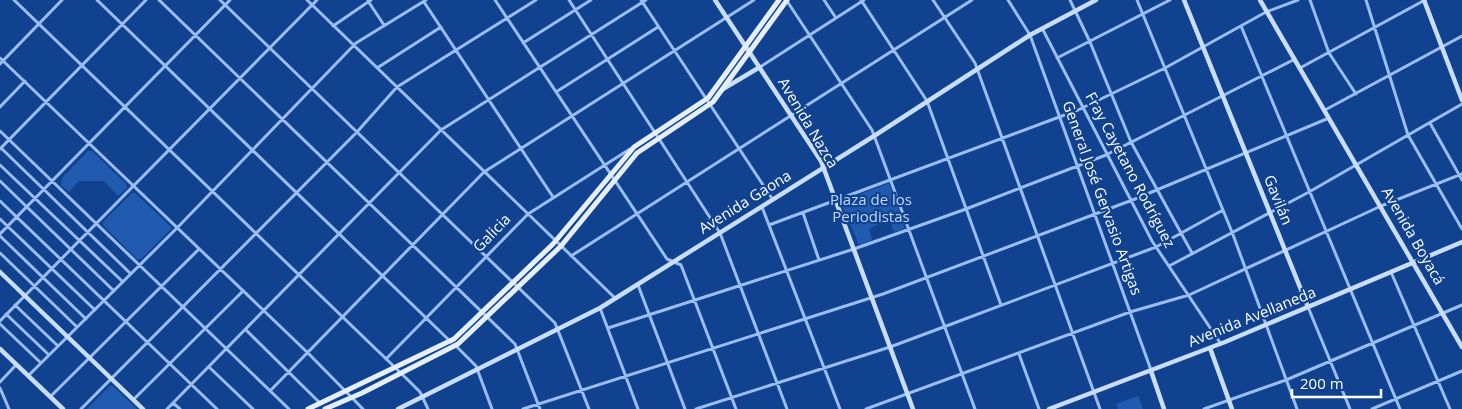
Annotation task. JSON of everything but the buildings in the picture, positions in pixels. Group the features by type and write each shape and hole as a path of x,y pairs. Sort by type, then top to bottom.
{"main road":[{"name":"Avenida Nazca","path":"715,0 824,167 914,409"},
{"path":"325,409 456,346 561,246 637,153 657,135 707,100 779,0"},
{"path":"308,409 348,392 451,341 556,241 634,146 710,105 787,0"},
{"name":"Avenida Gaona","path":"398,409 600,308 874,136 1030,35 1096,0"},
{"name":"Gavilán","path":"1184,0 1308,307"},
{"name":"Avenida Boyacá","path":"1260,0 1462,347"},
{"path":"1424,0 1462,100"},
{"path":"723,89 760,67"},
{"name":"Avenida Avellaneda","path":"1049,409 1221,344 1462,242"},
{"path":"1,274 142,409"},
{"path":"1210,348 1232,409"},
{"path":"0,349 62,409"},
{"name":"General José Gervasio Artigas","path":"1151,371 1164,409"}],"street":[{"path":"14,0 402,373 423,397 428,409"},
{"path":"62,0 1,61 25,81 265,311 363,409"},
{"path":"97,0 456,346 478,370 492,409"},
{"path":"131,274 0,149 146,0"},
{"path":"159,0 370,203 518,349 540,409"},
{"path":"220,0 270,46 559,329 588,409"},
{"path":"86,319 0,235 230,0"},
{"path":"307,0 615,299"},
{"path":"41,363 0,322 6,314 317,0"},
{"path":"333,26 369,0 384,25"},
{"path":"28,376 177,228 354,46 424,0 553,197"},
{"path":"495,0 667,259 680,264 736,409"},
{"path":"81,409 357,132 398,87 536,0"},
{"path":"569,0 720,232 787,409"},
{"path":"523,43 591,0"},
{"path":"270,391 484,172 754,0"},
{"path":"787,0 874,136 892,180 975,409"},
{"path":"824,0 836,18"},
{"path":"760,67 862,0 927,101 1001,305"},
{"path":"933,0 977,70 1100,409"},
{"path":"571,256 740,150 972,0"},
{"name":"General José Gervasio Artigas","path":"1008,0 1030,35 1151,371"},
{"path":"1070,0 1090,42 1130,142 1192,253"},
{"path":"1137,0 1232,232 1297,409"},
{"path":"1057,58 1170,0"},
{"path":"769,225 1059,117 1165,68 1266,12 1298,0"},
{"path":"1310,0 1329,53 1356,94"},
{"path":"1366,0 1376,27 1408,135 1462,229"},
{"path":"1300,68 1424,0"},
{"path":"167,409 300,276 441,130 643,1 674,52 773,200"},
{"path":"1241,26 1400,409"},
{"path":"377,68 441,27"},
{"path":"556,92 658,27"},
{"name":"Fray Cayetano Rodríguez","path":"1042,28 1106,155 1156,247 1221,344"},
{"path":"1325,110 1462,36"},
{"path":"608,328 854,249 966,209 1106,155 1295,59"},
{"path":"0,107 25,81"},
{"path":"1169,266 1309,192 1462,104"},
{"path":"524,409 872,298 1130,201 1330,118"},
{"path":"1430,123 1461,174 1462,180"},
{"path":"0,131 288,409"},
{"name":"Galicia","path":"386,359 528,214 634,146"},
{"path":"0,164 122,282"},
{"path":"866,409 1130,312 1189,295 1381,206 1461,174"},
{"path":"0,181 114,291"},
{"path":"0,200 217,409"},
{"path":"762,207 840,409"},
{"path":"696,409 890,347 1156,247 1223,210"},
{"path":"803,213 820,260"},
{"path":"0,219 94,310"},
{"path":"50,397 199,249"},
{"path":"0,253 77,327"},
{"path":"1391,272 1450,409"},
{"path":"638,285 685,409"},
{"path":"133,400 243,290"},
{"path":"15,305 58,346"},
{"path":"1204,409 1286,380 1462,305"},
{"name":"Gavilán","path":"1308,307 1350,409"},
{"path":"600,308 638,409"},
{"path":"6,314 49,355"},
{"path":"246,330 321,403"},
{"path":"1019,354 1039,409"},
{"path":"0,382 16,365"},
{"path":"209,367 253,409"},
{"path":"1372,409 1462,371"},
{"path":"0,388 9,409"},
{"path":"173,403 180,409"}],"green space":[{"path":"88,151 92,151 126,184 127,188 118,196 104,181 79,181 69,192 61,185 62,178"},
{"name":"Plaza de los Periodistas","path":"889,183 905,228 894,232 891,224 885,221 869,229 872,240 859,245 842,205 843,201"},
{"path":"132,193 135,193 171,227 141,259 137,259 103,225 103,222"},
{"path":"110,386 113,386 137,409 87,409"},
{"path":"1138,396 1143,409 1118,409 1116,404"}]}
